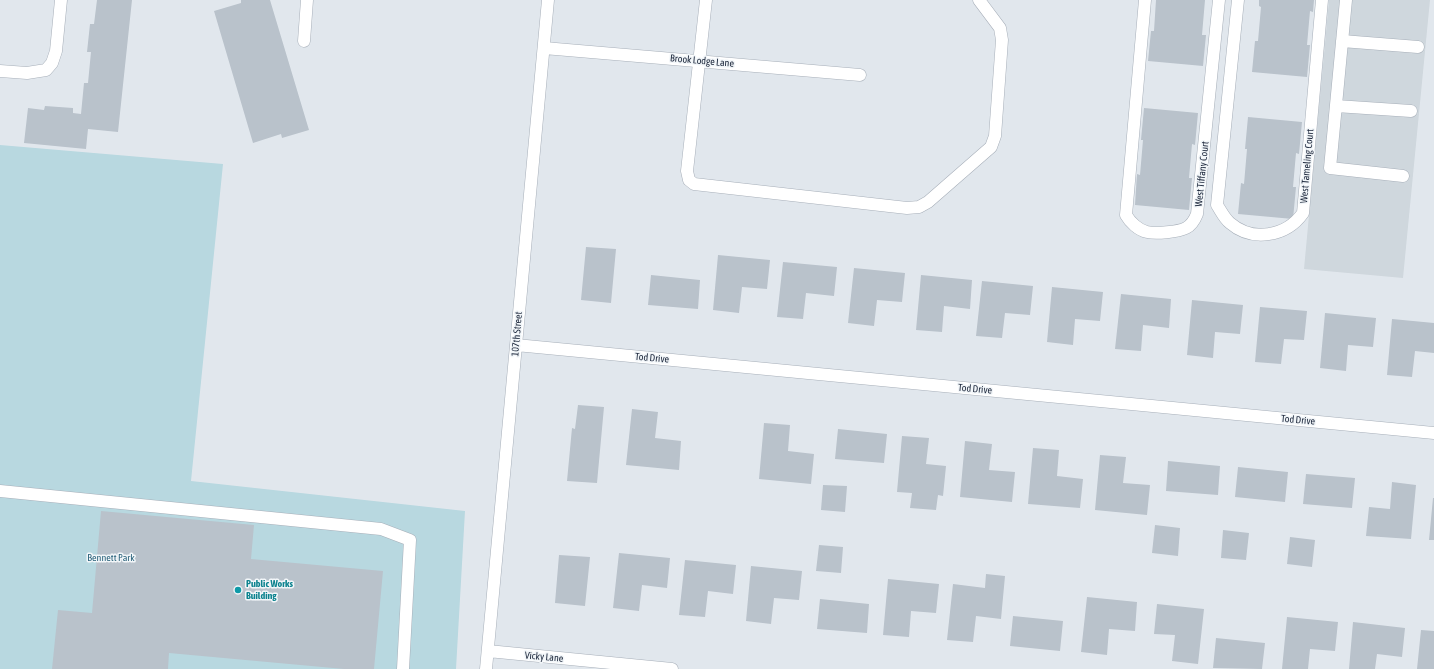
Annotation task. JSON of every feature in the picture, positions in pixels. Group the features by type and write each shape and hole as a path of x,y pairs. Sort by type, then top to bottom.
{"street":[{"path":"0,71 27,73 46,70 52,63 56,51 61,0"},
{"path":"304,41 307,0"},
{"name":"107th Street","path":"486,669 548,0"},
{"path":"706,0 687,170 690,180 694,184 907,208 919,207 928,202 991,147 995,136 1002,40 1000,28 979,0"},
{"name":"West Tiffany Court","path":"1145,0 1126,215 1130,222 1146,232 1175,231 1187,228 1194,222 1197,214 1219,0"},
{"name":"West Tameling Court","path":"1238,0 1217,205 1230,223 1248,233 1259,235 1273,234 1286,229 1303,213 1322,0"},
{"path":"1346,0 1330,168 1403,176"},
{"path":"1342,41 1418,47"},
{"name":"Brook Lodge Lane","path":"544,48 860,75"},
{"path":"1336,106 1411,111"},
{"name":"Tod Drive","path":"516,345 1434,433"},
{"path":"0,491 381,529 410,540 403,669"},
{"name":"Vicky Lane","path":"488,651 672,669"}],"shaded area":[{"path":"1329,0 1430,0 1403,278 1304,269"}],"green space":[{"name":"Bennett Park","path":"0,145 223,164 191,481 465,511 456,669 0,669"}],"building":[{"path":"97,0 132,0 118,132 88,129 86,149 24,143 28,108 44,110 45,106 73,108 73,113 81,114 84,83 88,83 91,52 87,52 90,24 94,24"},
{"path":"241,0 270,0 309,130 282,138 281,134 253,143 214,11 241,3"},
{"path":"1156,0 1205,0 1202,35 1206,35 1203,66 1148,61 1151,31 1154,31"},
{"path":"1259,0 1314,0 1313,12 1310,11 1307,45 1310,45 1307,77 1252,72 1255,41 1258,41 1261,7 1259,6"},
{"path":"1144,108 1198,113 1195,145 1192,144 1189,178 1192,178 1189,210 1135,205 1137,174 1140,175"},
{"path":"1248,117 1302,122 1299,154 1296,153 1293,187 1296,187 1293,219 1238,214 1241,183 1244,184"},
{"path":"586,247 616,249 611,303 581,300"},
{"path":"718,255 770,260 767,289 742,287 739,313 713,310"},
{"path":"783,262 837,267 834,296 806,293 803,319 777,317"},
{"path":"854,268 905,273 902,302 877,300 874,326 848,323"},
{"path":"651,275 700,280 698,309 648,305"},
{"path":"921,275 972,280 970,309 944,306 942,332 916,330"},
{"path":"982,281 1033,286 1030,315 1005,313 1002,338 976,336"},
{"path":"1052,287 1103,292 1100,321 1075,319 1073,345 1047,342"},
{"path":"1121,294 1171,299 1169,328 1143,325 1141,351 1115,349"},
{"path":"1192,300 1243,305 1240,334 1215,332 1213,358 1187,355"},
{"path":"1260,307 1307,311 1304,340 1284,339 1281,364 1255,362"},
{"path":"1325,313 1376,318 1373,347 1348,345 1346,371 1320,368"},
{"path":"1392,319 1434,323 1434,353 1415,351 1412,377 1387,375"},
{"path":"578,405 604,407 597,483 567,481 572,428 575,429"},
{"path":"632,409 658,412 655,438 681,441 679,470 626,465"},
{"path":"764,423 790,425 788,451 814,454 811,484 759,479"},
{"path":"838,429 887,434 884,463 835,459"},
{"path":"902,436 929,438 926,464 946,466 943,496 938,495 936,510 910,508 912,493 897,492"},
{"path":"965,441 992,444 989,470 1015,472 1012,502 960,497"},
{"path":"1033,448 1059,450 1057,476 1083,479 1080,508 1028,504"},
{"path":"1100,455 1126,457 1123,483 1150,485 1147,515 1095,510"},
{"path":"1168,461 1220,466 1218,495 1166,491"},
{"path":"1238,467 1288,472 1285,502 1235,497"},
{"path":"1306,474 1355,478 1352,508 1303,504"},
{"path":"1392,482 1416,485 1411,539 1366,536 1369,507 1390,509"},
{"path":"823,485 847,486 845,512 821,510"},
{"path":"1433,498 1434,540 1429,540"},
{"name":"Public Works Building","path":"101,511 254,525 251,559 383,571 374,669 344,669 169,653 168,669 52,669 58,610 92,613"},
{"path":"1155,525 1180,528 1178,556 1152,553"},
{"path":"1223,530 1249,533 1246,560 1221,558"},
{"path":"1290,537 1315,540 1312,567 1287,564"},
{"path":"819,545 843,547 841,573 816,571"},
{"path":"619,553 670,558 667,588 642,585 639,611 613,608"},
{"path":"559,555 590,557 585,606 555,603"},
{"path":"685,560 736,565 733,594 708,591 705,617 679,615"},
{"path":"751,566 802,571 799,600 774,598 771,624 746,621"},
{"path":"986,574 1005,576 1001,619 976,616 973,642 947,640 953,584 985,588"},
{"path":"888,579 939,584 936,613 911,611 909,637 883,635"},
{"path":"1087,597 1137,602 1135,631 1109,629 1107,655 1081,652"},
{"path":"820,599 869,604 867,633 817,629"},
{"path":"1157,604 1204,609 1198,664 1172,661 1175,635 1154,634"},
{"path":"1013,616 1063,621 1060,651 1010,646"},
{"path":"1287,617 1338,622 1335,651 1310,649 1308,669 1282,669"},
{"path":"1353,622 1405,628 1402,657 1377,654 1375,669 1349,669"},
{"path":"1421,630 1434,631 1434,669 1417,669"},
{"path":"1216,638 1265,643 1262,669 1213,668"}],"place":[{"name":"Public Works Building","path":"238,590"}]}
